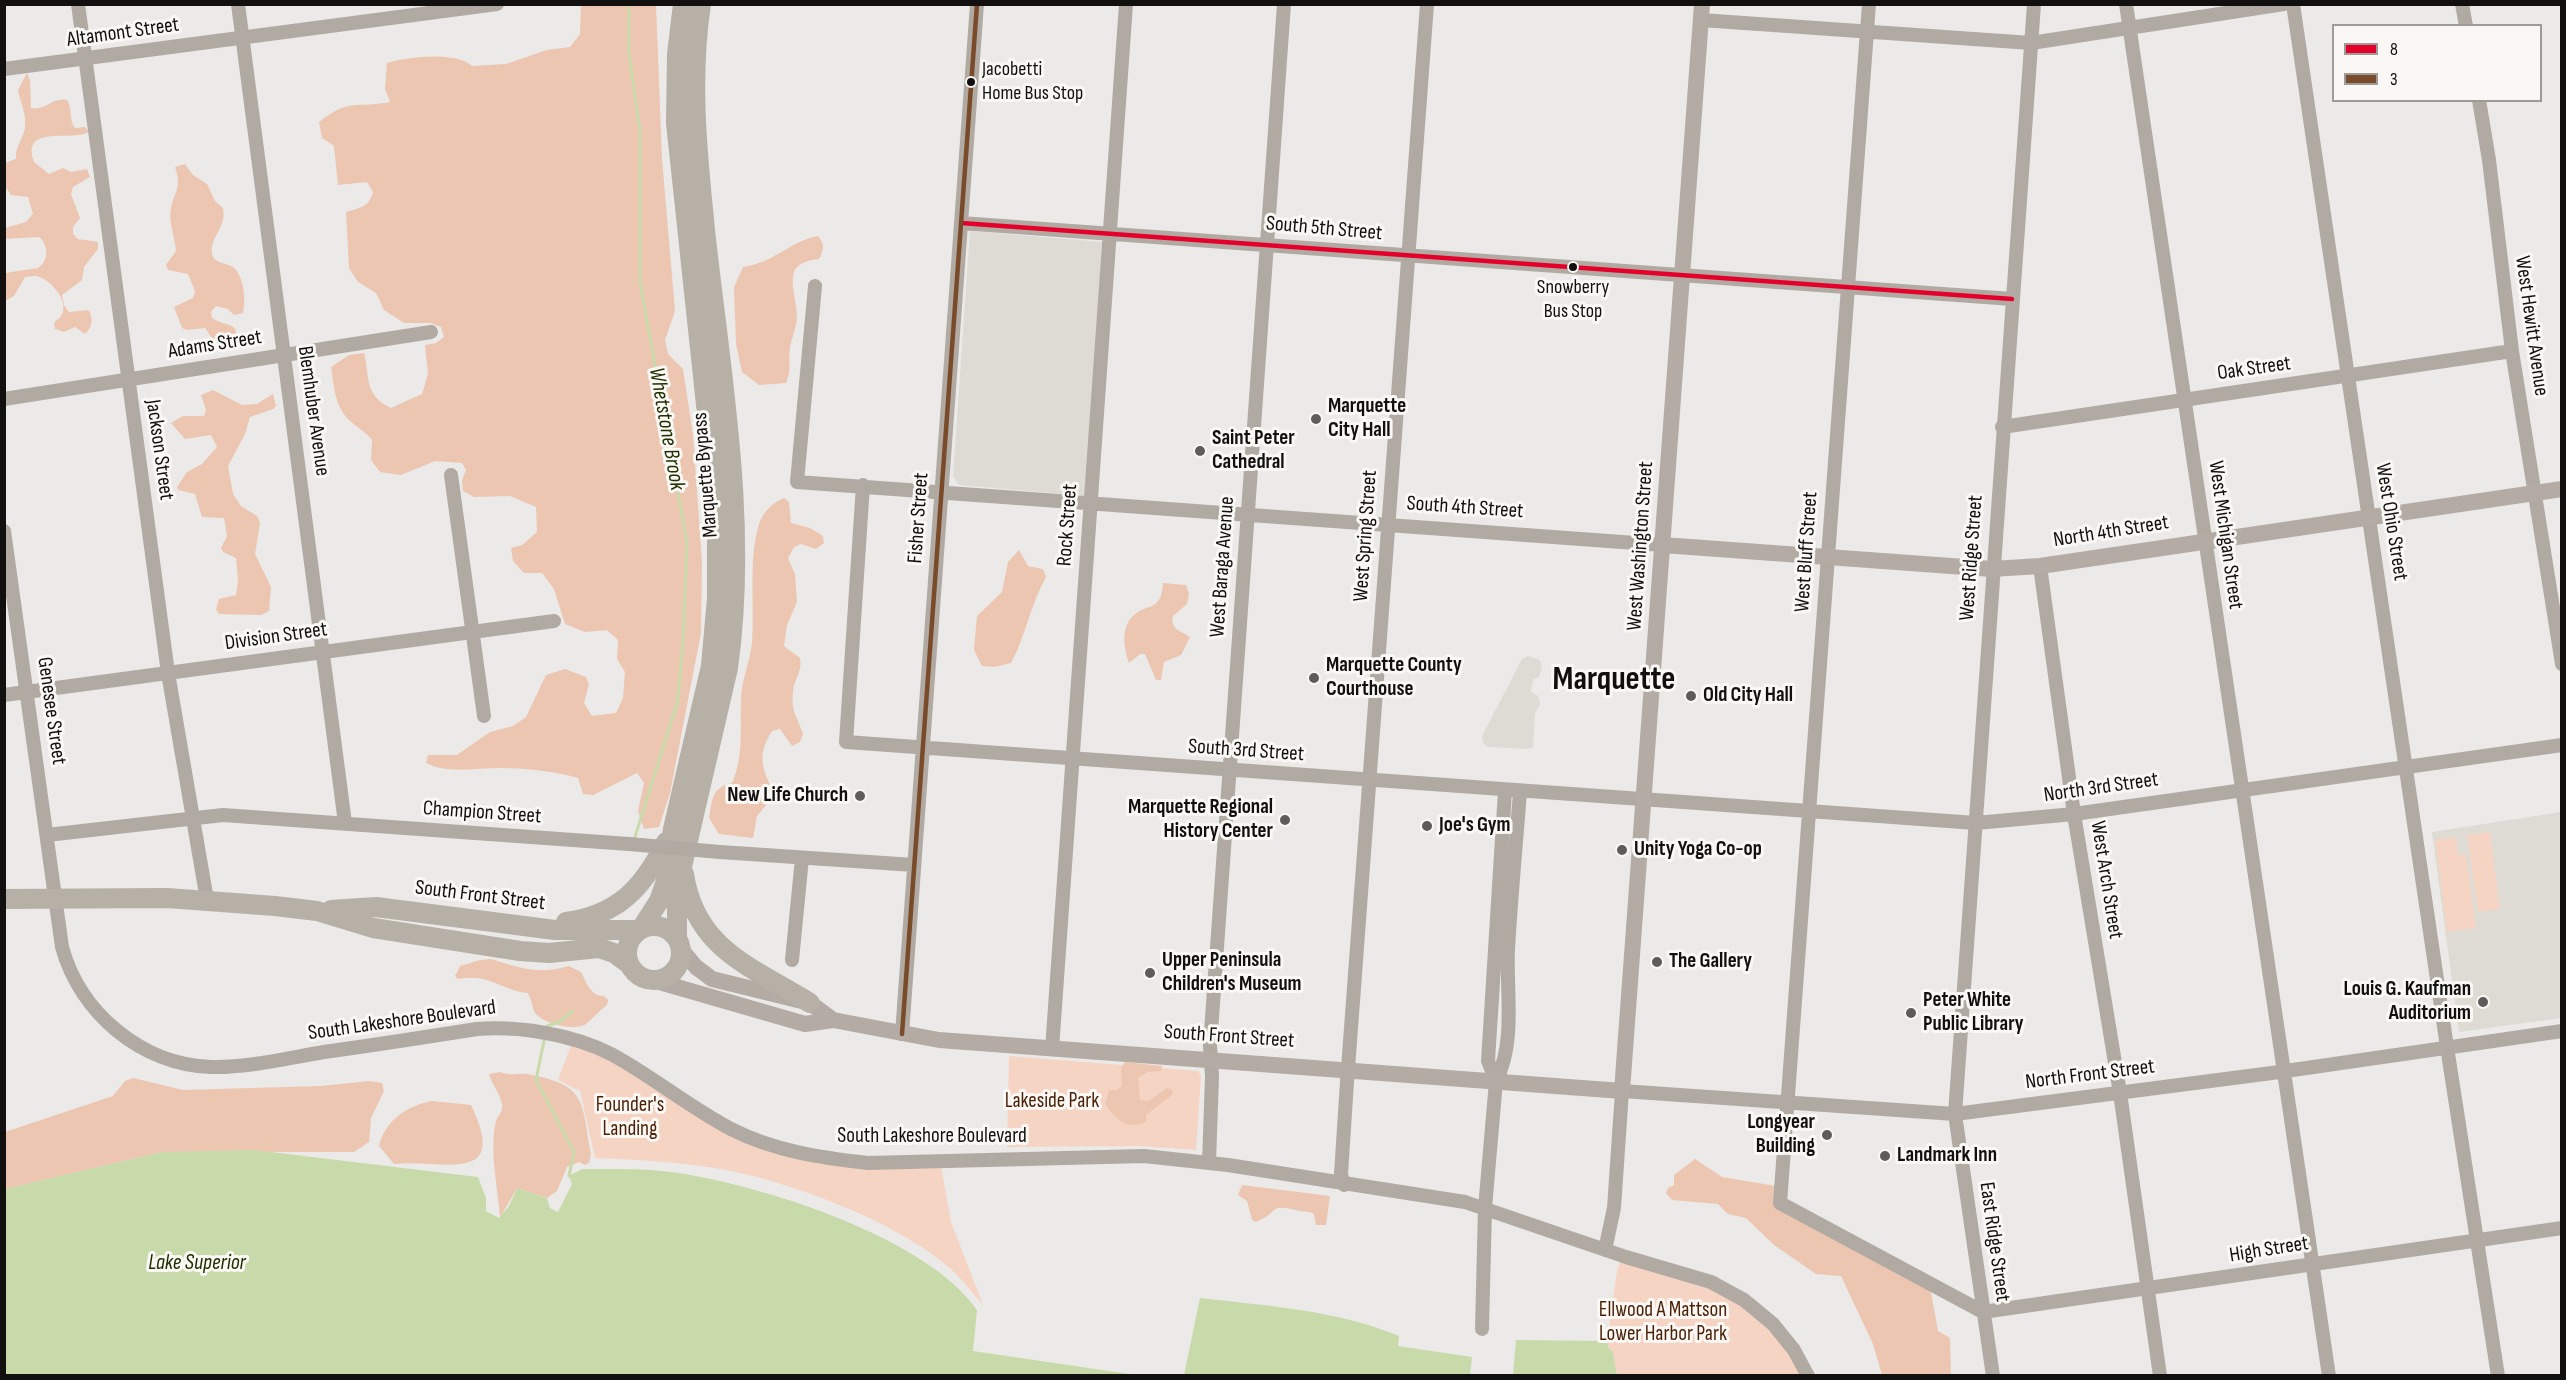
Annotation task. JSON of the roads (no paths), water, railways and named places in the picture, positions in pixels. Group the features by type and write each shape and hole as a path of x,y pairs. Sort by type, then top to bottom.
{"highway":[{"name":"Marquette Bypass","path":"640,929 659,901 666,881 673,829 711,666 717,598 719,538 676,123 677,54 683,4"},
{"name":"Marquette Bypass","path":"679,943 675,900 728,668 733,633 736,563 734,489 696,146 694,60 701,4"},
{"path":"531,926 585,919 621,902 647,876 673,829"},
{"path":"682,864 693,911 715,942 810,1003"},
{"name":"South Front Street","path":"4,899 55,896 207,900 317,911 376,907 565,931 640,929"},
{"name":"South Front Street","path":"317,911 373,928 520,951 549,953 599,948 614,952 629,964"},
{"path":"661,926 672,931 679,943 675,970 656,981 641,977 629,964 630,944 640,929 661,926"}],"main road":[{"name":"West Washington Street","path":"1622,1091 1702,12"},
{"name":"North 4th Street","path":"1663,545 1992,569 2040,566 2562,489"},
{"name":"South Front Street","path":"679,943 696,967 712,979 810,1003 833,1020"},
{"name":"South Front Street","path":"656,981 805,1024 833,1020 902,1034 1052,1049 1622,1091"}],"street":[{"name":"Jackson Street","path":"78,4 168,673 207,900"},
{"name":"Blemhuber Avenue","path":"238,4 345,824"},
{"name":"Altamont Street","path":"4,69 496,4"},
{"name":"Fisher Street","path":"902,1034 960,223 978,4"},
{"name":"Rock Street","path":"1052,1049 1126,4"},
{"name":"West Baraga Avenue","path":"1209,1163 1210,1046 1284,4"},
{"name":"West Spring Street","path":"1344,1185 1341,1174 1348,1070 1427,4"},
{"name":"West Bluff Street","path":"1869,4 1811,810 1780,1203 1983,1312"},
{"name":"West Ridge Street","path":"1955,1114 2002,427 2034,4"},
{"name":"West Michigan Street","path":"2126,4 2329,1376"},
{"path":"1702,12 1867,30 2031,44 2284,4"},
{"name":"West Ohio Street","path":"2293,4 2447,1047 2498,1376"},
{"path":"2462,4 2466,24"},
{"name":"West Hewitt Avenue","path":"2479,102 2489,160 2512,351 2562,663"},
{"name":"South 5th Street","path":"960,223 1847,289 2012,299"},
{"name":"South 4th Street","path":"815,286 797,482 1091,501 1663,545"},
{"name":"Adams Street","path":"4,399 431,332"},
{"name":"Oak Street","path":"2002,427 2512,351"},
{"path":"451,475 484,716"},
{"name":"South 3rd Street","path":"863,485 846,742 1370,782 1643,800"},
{"name":"Genesee Street","path":"4,531 55,896"},
{"name":"West Arch Street","path":"2040,566 2074,814 2120,1093 2160,1376"},
{"name":"Division Street","path":"4,695 554,621"},
{"name":"North 3rd Street","path":"1643,800 1976,823 2074,814 2562,745"},
{"path":"1496,1081 1488,1061 1504,791"},
{"path":"1482,1329 1485,1208 1496,1081 1504,1064 1509,1003 1508,951 1520,792"},
{"name":"Champion Street","path":"47,835 223,815 914,865"},
{"path":"792,960 802,858"},
{"name":"South Lakeshore Boulevard","path":"55,896 66,959 76,981 94,1007 130,1041 146,1051 174,1062 227,1067 477,1029 529,1031 563,1038 610,1054 732,1129 794,1152 868,1163 1103,1155 1209,1163 1465,1202 1605,1250 1711,1282 1744,1300 1773,1324 1794,1350 1808,1376"},
{"name":"North Front Street","path":"1622,1091 1955,1114 2284,1071 2562,1031"},
{"path":"1605,1250 1614,1208 1622,1091"},
{"name":"East Ridge Street","path":"1955,1114 1993,1376"},
{"name":"High Street","path":"1983,1312 2562,1228"}],"water":[{"name":"Lake Superior","path":"254,1150 478,1177 486,1198 486,1211 499,1218 509,1206 517,1188 547,1198 550,1208 558,1212 572,1184 569,1176 582,1169 667,1171 754,1190 841,1219 883,1238 921,1260 953,1284 977,1310 973,1351 1136,1375 5,1375 5,1189 162,1152"},
{"path":"1200,1298 1301,1310 1351,1320 1399,1336 1398,1346 1472,1357 1470,1375 1184,1375"},
{"path":"1516,1340 1607,1341 1608,1347 1613,1352 1617,1375 1513,1375"}],"waterway":[{"name":"Whetstone Brook","path":"629,4 629,55 640,130 640,282 687,543 678,700 634,840"},
{"name":"Whetstone Brook","path":"546,1030 547,1026 559,1022 573,1011"},
{"name":"Whetstone Brook","path":"545,1036 536,1080 574,1152 569,1176"}],"place":[{"name":"Jacobetti Home Bus Stop","path":"971,82"},
{"name":"Snowberry Bus Stop","path":"1573,267"},
{"name":"Marquette City Hall","path":"1316,419"},
{"name":"Saint Peter Cathedral","path":"1200,451"},
{"name":"Marquette County Courthouse","path":"1314,678"},
{"name":"Old City Hall","path":"1691,696"},
{"name":"New Life Church","path":"860,796"},
{"name":"Marquette Regional History Center","path":"1285,820"},
{"name":"Joe's Gym","path":"1427,826"},
{"name":"Unity Yoga Co-op","path":"1622,850"},
{"name":"The Gallery","path":"1657,962"},
{"name":"Upper Peninsula Children's Museum","path":"1150,973"},
{"name":"Louis G. Kaufman Auditorium","path":"2483,1002"},
{"name":"Peter White Public Library","path":"1911,1013"},
{"name":"Longyear Building","path":"1827,1135"},
{"name":"Landmark Inn","path":"1885,1156"}],"district":[{"name":"Marquette","path":"1614,681"}],"park label":[{"name":"Lakeside Park","path":"1052,1102"},
{"name":"Founder's Landing","path":"630,1118"},
{"name":"Ellwood A Mattson Lower Harbor Park","path":"1663,1323"}]}
